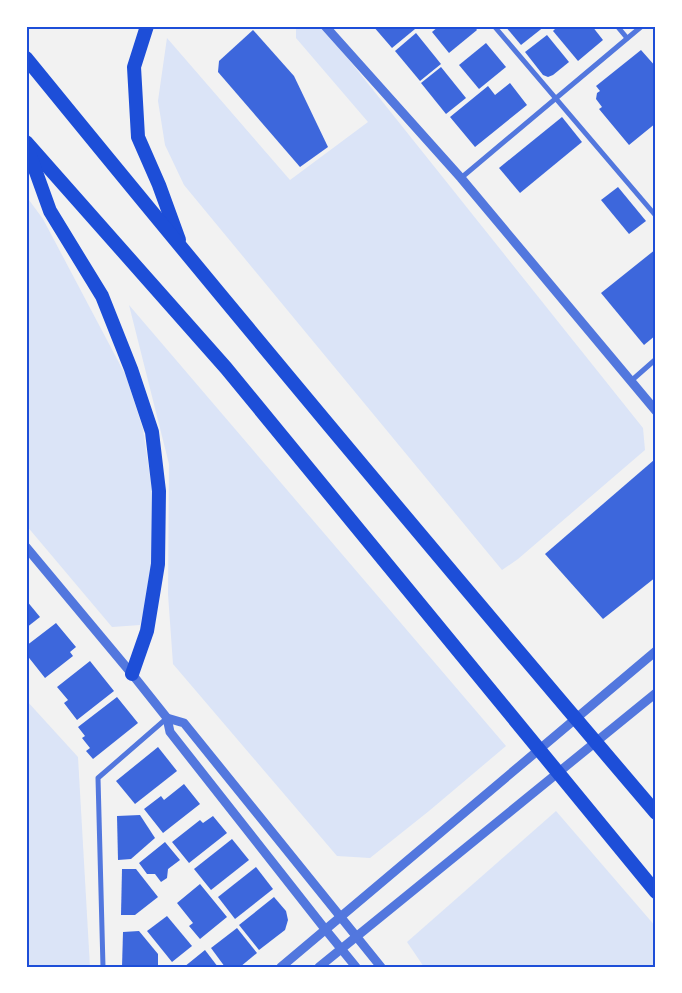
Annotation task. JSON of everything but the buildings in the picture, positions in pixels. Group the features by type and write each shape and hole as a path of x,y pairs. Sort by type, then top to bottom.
{"highway":[{"path":"147,26 134,67 138,137 183,250"},
{"path":"26,58 183,250 656,813"},
{"path":"26,143 50,211 102,296 131,369 152,432 159,491 158,564 147,631 132,674"},
{"path":"26,143 226,368 656,892"}],"street":[{"path":"325,26 461,178 656,411"},
{"path":"494,26 656,216"},
{"path":"617,26 627,38"},
{"path":"461,178 642,26"},
{"path":"631,381 656,359"},
{"path":"26,547 167,718 170,732 356,967"},
{"path":"281,967 656,651"},
{"path":"319,967 656,693"},
{"path":"167,718 184,723 381,967"},
{"path":"103,967 98,778 167,718"}],"shaded area":[{"path":"296,26 322,26 643,428 645,450 518,559 502,570 184,185 165,145 158,101 167,38 290,180 368,122 296,38"},
{"path":"26,196 43,219 126,376 143,429 153,496 152,560 140,625 112,627 26,525"},
{"path":"129,305 506,746 370,858 337,856 173,664 168,594 169,464"},
{"path":"26,700 78,757 90,967 26,967"},
{"path":"556,811 656,927 656,967 424,967 407,942"}]}
